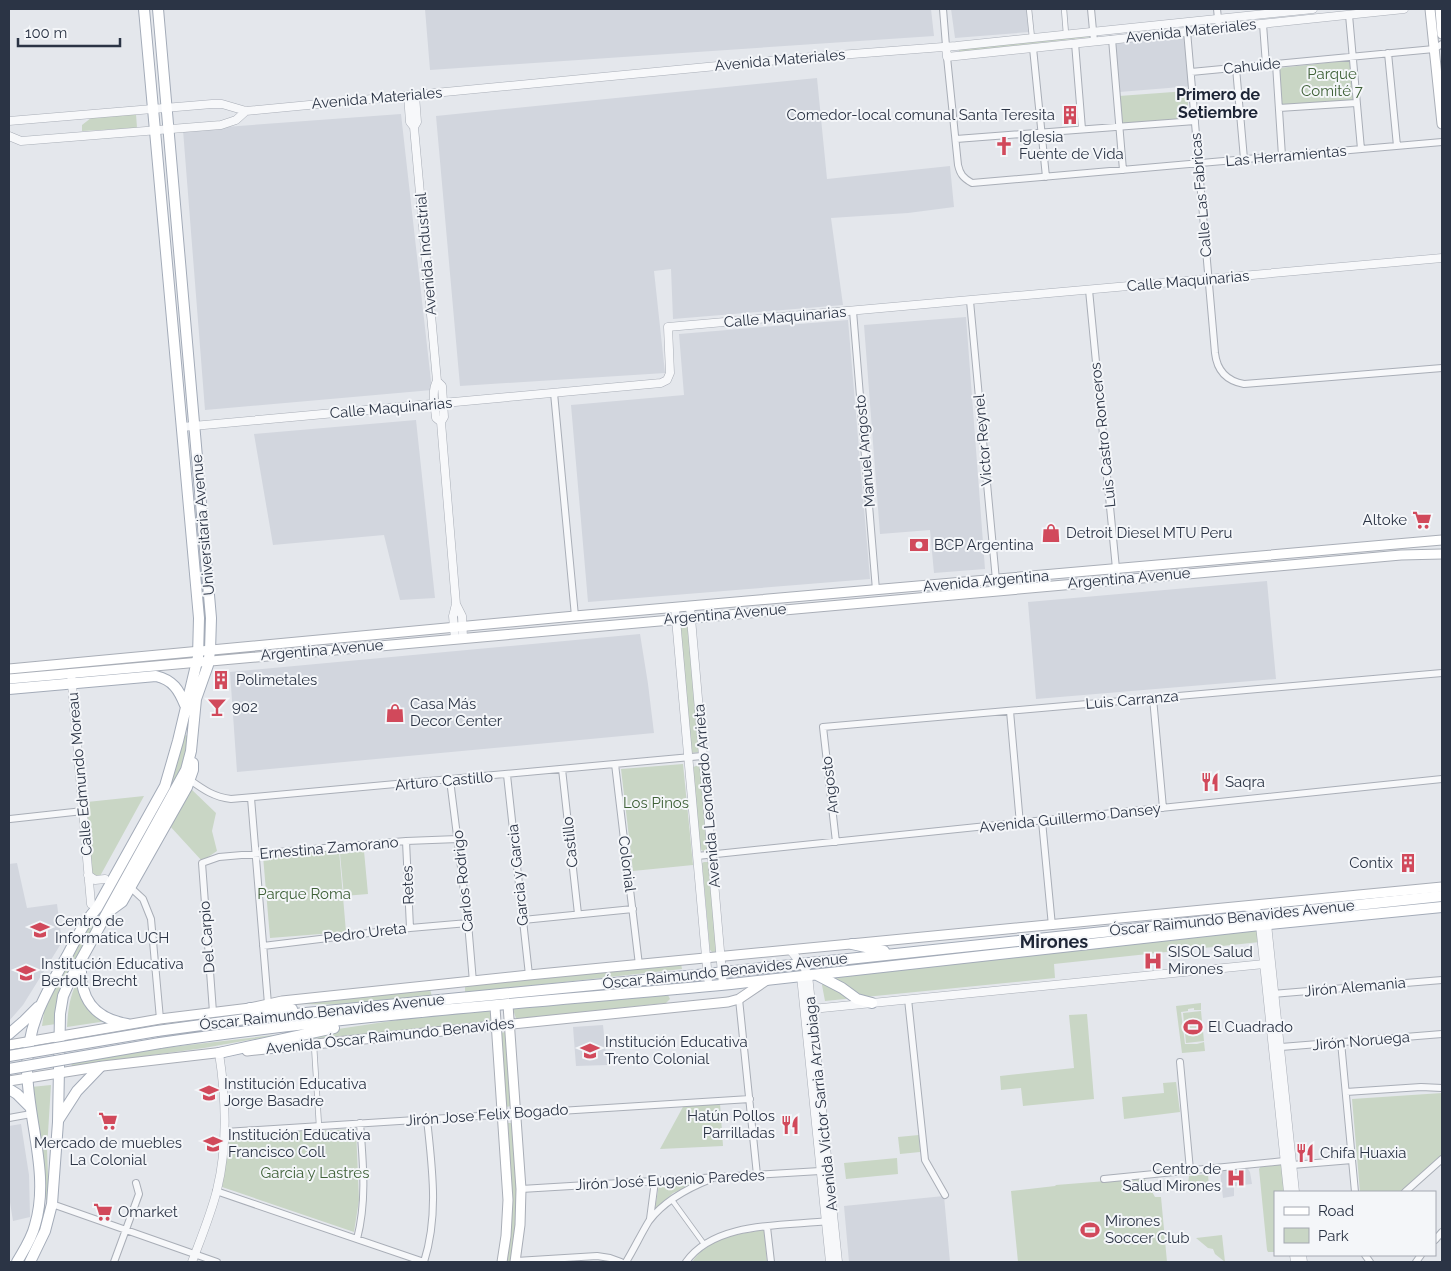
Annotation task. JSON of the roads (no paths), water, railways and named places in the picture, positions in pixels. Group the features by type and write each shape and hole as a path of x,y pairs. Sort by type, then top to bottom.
{"main road":[{"path":"145,9 158,9"},
{"name":"Universitaria Avenue","path":"88,917 97,908 165,786 198,657 198,618 145,9"},
{"name":"Universitaria Avenue","path":"106,914 122,902 190,780 193,770 191,751 196,699 210,655 211,618 158,9"},
{"path":"1430,9 1442,124"},
{"path":"1440,9 1442,34"},
{"path":"172,322 186,321"},
{"path":"1428,541 1442,536"},
{"name":"Avenida Argentina","path":"876,590 1442,540"},
{"name":"Argentina Avenue","path":"210,655 459,638 1418,553 1442,554"},
{"name":"Argentina Avenue","path":"9,679 71,673 136,672 210,655 458,627 876,590"},
{"name":"Argentina Avenue","path":"9,669 198,657"},
{"path":"9,690 72,684 136,672 167,680 181,694 185,706"},
{"path":"180,731 193,733"},
{"path":"30,1262 46,1232 52,1204 58,1122 60,1014 63,996 106,914 181,782 191,751"},
{"name":"Universitaria Avenue","path":"17,1262 29,1242 35,1226 40,1196 28,1078 29,1041 32,1028 42,1003 88,917 91,904 159,784 168,772"},
{"name":"Óscar Raimundo Benavides Avenue","path":"250,1008 268,1004 529,975 1442,887"},
{"name":"Óscar Raimundo Benavides Avenue","path":"808,975 1263,921 1442,896"},
{"name":"Óscar Raimundo Benavides Avenue","path":"9,1056 157,1031 253,1018 707,974 895,953 1442,906"},
{"path":"852,944 895,953"},
{"path":"81,960 82,986 89,1004 106,1018 128,1024"},
{"path":"808,975 842,988 857,999 872,1003"},
{"name":"Avenida Óscar Raimundo Benavides","path":"369,1018 652,990 723,985 808,975"},
{"name":"Avenida Óscar Raimundo Benavides","path":"9,1081 101,1067 219,1053 728,1002 739,999 767,980"},
{"path":"9,1034 42,1003"},
{"path":"508,1005 521,1188 516,1262"},
{"path":"495,1006 508,1200 502,1262"},
{"path":"9,1045 160,1019 250,1008 353,1009"},
{"path":"219,1053 334,1028 369,1018"},
{"name":"Óscar Raimundo Benavides Avenue","path":"9,1069 220,1034 369,1018"},
{"path":"58,1122 77,1090 101,1067 91,1060 86,1051 88,1037 96,1029"},
{"path":"9,1089 17,1094 30,1110"}],"street":[{"path":"943,9 956,139 1195,121"},
{"path":"1029,9 1032,38"},
{"path":"1064,9 1066,34"},
{"path":"1090,9 1094,41"},
{"path":"1217,9 1219,28"},
{"name":"Avenida Materiales","path":"9,121 222,104 246,111 800,58 1032,38 1313,9"},
{"name":"Avenida Materiales","path":"948,57 1404,9"},
{"path":"1349,14 1360,149"},
{"path":"1263,24 1266,65"},
{"name":"Calle Las Fabricas","path":"1187,32 1216,360 1225,376 1236,383 1252,384 1442,368"},
{"path":"1112,39 1123,170"},
{"path":"1075,43 1082,130"},
{"path":"1434,49 1442,44"},
{"path":"1034,48 1046,176"},
{"name":"Cahuide","path":"1191,72 1434,49"},
{"path":"1388,53 1397,146"},
{"path":"1276,64 1282,156"},
{"path":"1236,68 1244,160"},
{"name":"Avenida Industrial","path":"411,95 417,122 414,127 437,381 433,387 436,418 441,422"},
{"path":"1279,108 1356,102"},
{"name":"Avenida Materiales","path":"9,136 21,141 228,123 236,120 246,111"},
{"name":"Las Herramientas","path":"956,139 960,173 972,183 1442,142"},
{"name":"Calle Maquinarias","path":"182,427 653,385 667,380 670,373 668,326 1442,258"},
{"name":"Luis Castro Ronceros","path":"1089,290 1117,580"},
{"name":"Victor Reynel","path":"970,300 996,580"},
{"name":"Manuel Angosto","path":"853,311 876,590"},
{"name":"Avenida Industrial","path":"437,381 442,386 444,417 441,422 456,604 460,609 459,638"},
{"path":"554,393 575,616"},
{"name":"Avenida Leondardo Arrieta","path":"690,607 723,985"},
{"name":"Avenida Leondardo Arrieta","path":"675,608 708,986"},
{"name":"Calle Edmundo Moreau","path":"71,673 91,904"},
{"name":"Luis Carranza","path":"823,727 1442,673"},
{"path":"1153,698 1163,808"},
{"path":"1010,711 1020,824"},
{"name":"Angosto","path":"823,727 836,842"},
{"name":"Arturo Castillo","path":"190,780 218,798 231,799 702,756"},
{"name":"Colonial","path":"615,764 639,965"},
{"name":"Castillo","path":"562,769 578,914"},
{"name":"Garcia y Garcia","path":"507,775 529,975"},
{"name":"Avenida Guillermo Dansey","path":"697,856 1442,779"},
{"name":"Carlos Rodrigo","path":"450,780 468,923 472,982"},
{"path":"251,798 268,1004"},
{"path":"10,819 83,812"},
{"path":"1042,821 1052,926"},
{"name":"Ernestina Zamorano","path":"202,863 219,857 458,838"},
{"name":"Retes","path":"406,841 410,928"},
{"name":"Del Carpio","path":"202,863 213,1012"},
{"name":"Calle Edmundo Moreau","path":"88,875 95,880 105,880"},
{"path":"130,887 144,900 151,919 160,1019"},
{"path":"1247,907 1263,921 1288,1191"},
{"path":"523,920 633,909"},
{"path":"1263,921 1264,964 1280,1047 1295,1191"},
{"name":"Pedro Ureta","path":"263,946 468,923"},
{"name":"Avenida Víctor Sarria Arzubiaga","path":"791,951 802,963 808,975 829,1221 830,1262"},
{"path":"812,1009 1264,964"},
{"name":"Avenida Víctor Sarria Arzubiaga","path":"808,975 820,1171 838,1262"},
{"name":"Jirón Alemania","path":"1271,994 1442,980"},
{"path":"739,999 757,1175"},
{"path":"908,1000 924,1160 945,1195"},
{"name":"Jirón Noruega","path":"1280,1047 1442,1034"},
{"path":"1341,1042 1355,1191"},
{"path":"314,1044 319,1126"},
{"path":"193,1258 220,1174 225,1132 223,1082 219,1053"},
{"path":"1180,1062 1190,1170"},
{"path":"1346,1092 1421,1087 1442,1088"},
{"name":"Jirón Jose Felix Bogado","path":"225,1132 750,1099"},
{"path":"9,1118 30,1110"},
{"path":"216,1191 424,1262 431,1232 434,1191 427,1119"},
{"path":"357,1239 364,1202 360,1123"},
{"path":"1406,1191 1442,1158"},
{"path":"1104,1179 1284,1160 1292,1165 1352,1160"},
{"name":"Jirón José Eugenio Paredes","path":"521,1188 820,1171"},
{"path":"626,1262 650,1220 672,1200 692,1187 716,1177"},
{"path":"650,1220 655,1181"},
{"path":"114,1262 139,1194 136,1183"},
{"path":"672,1200 704,1244"},
{"path":"52,1204 126,1230 193,1258 217,1262"},
{"path":"686,1262 704,1244 731,1232 829,1221"},
{"path":"767,1227 771,1262"},
{"path":"516,1262 597,1256 621,1262"}],"place":[{"name":"Comedor-local comunal Santa Teresita","path":"1070,115"},
{"name":"Iglesia Fuente de Vida","path":"1004,146"},
{"name":"Altoke","path":"1422,520"},
{"name":"Detroit Diesel MTU Peru","path":"1051,533"},
{"name":"BCP Argentina","path":"919,545"},
{"name":"Polimetales","path":"221,680"},
{"name":"902","path":"217,707"},
{"name":"Casa Más Decor Center","path":"395,713"},
{"name":"Saqra","path":"1210,782"},
{"name":"Contix","path":"1408,863"},
{"name":"Centro de Informatica UCH","path":"40,930"},
{"name":"SISOL Salud Mirones","path":"1153,961"},
{"name":"Institución Educativa Bertolt Brecht","path":"26,973"},
{"name":"El Cuadrado","path":"1193,1027"},
{"name":"Institución Educativa Trento Colonial","path":"590,1051"},
{"name":"Institución Educativa Jorge Basadre","path":"209,1093"},
{"name":"Mercado de muebles La Colonial","path":"108,1121"},
{"name":"Hatún Pollos Parrilladas","path":"790,1125"},
{"name":"Institución Educativa Francisco Coll","path":"213,1144"},
{"name":"Chifa Huaxia","path":"1305,1153"},
{"name":"Centro de Salud Mirones","path":"1236,1178"},
{"name":"Omarket","path":"103,1212"},
{"name":"Mirones Soccer Club","path":"1090,1230"}],"district":[{"name":"Primero de Setiembre","path":"1218,103"},
{"name":"Mirones","path":"1054,942"}],"park label":[{"name":"Parque Comité 7","path":"1332,82"},
{"name":"Los Pinos","path":"656,803"},
{"name":"Parque Roma","path":"304,894"},
{"name":"Garcia y Lastres","path":"315,1173"}]}
